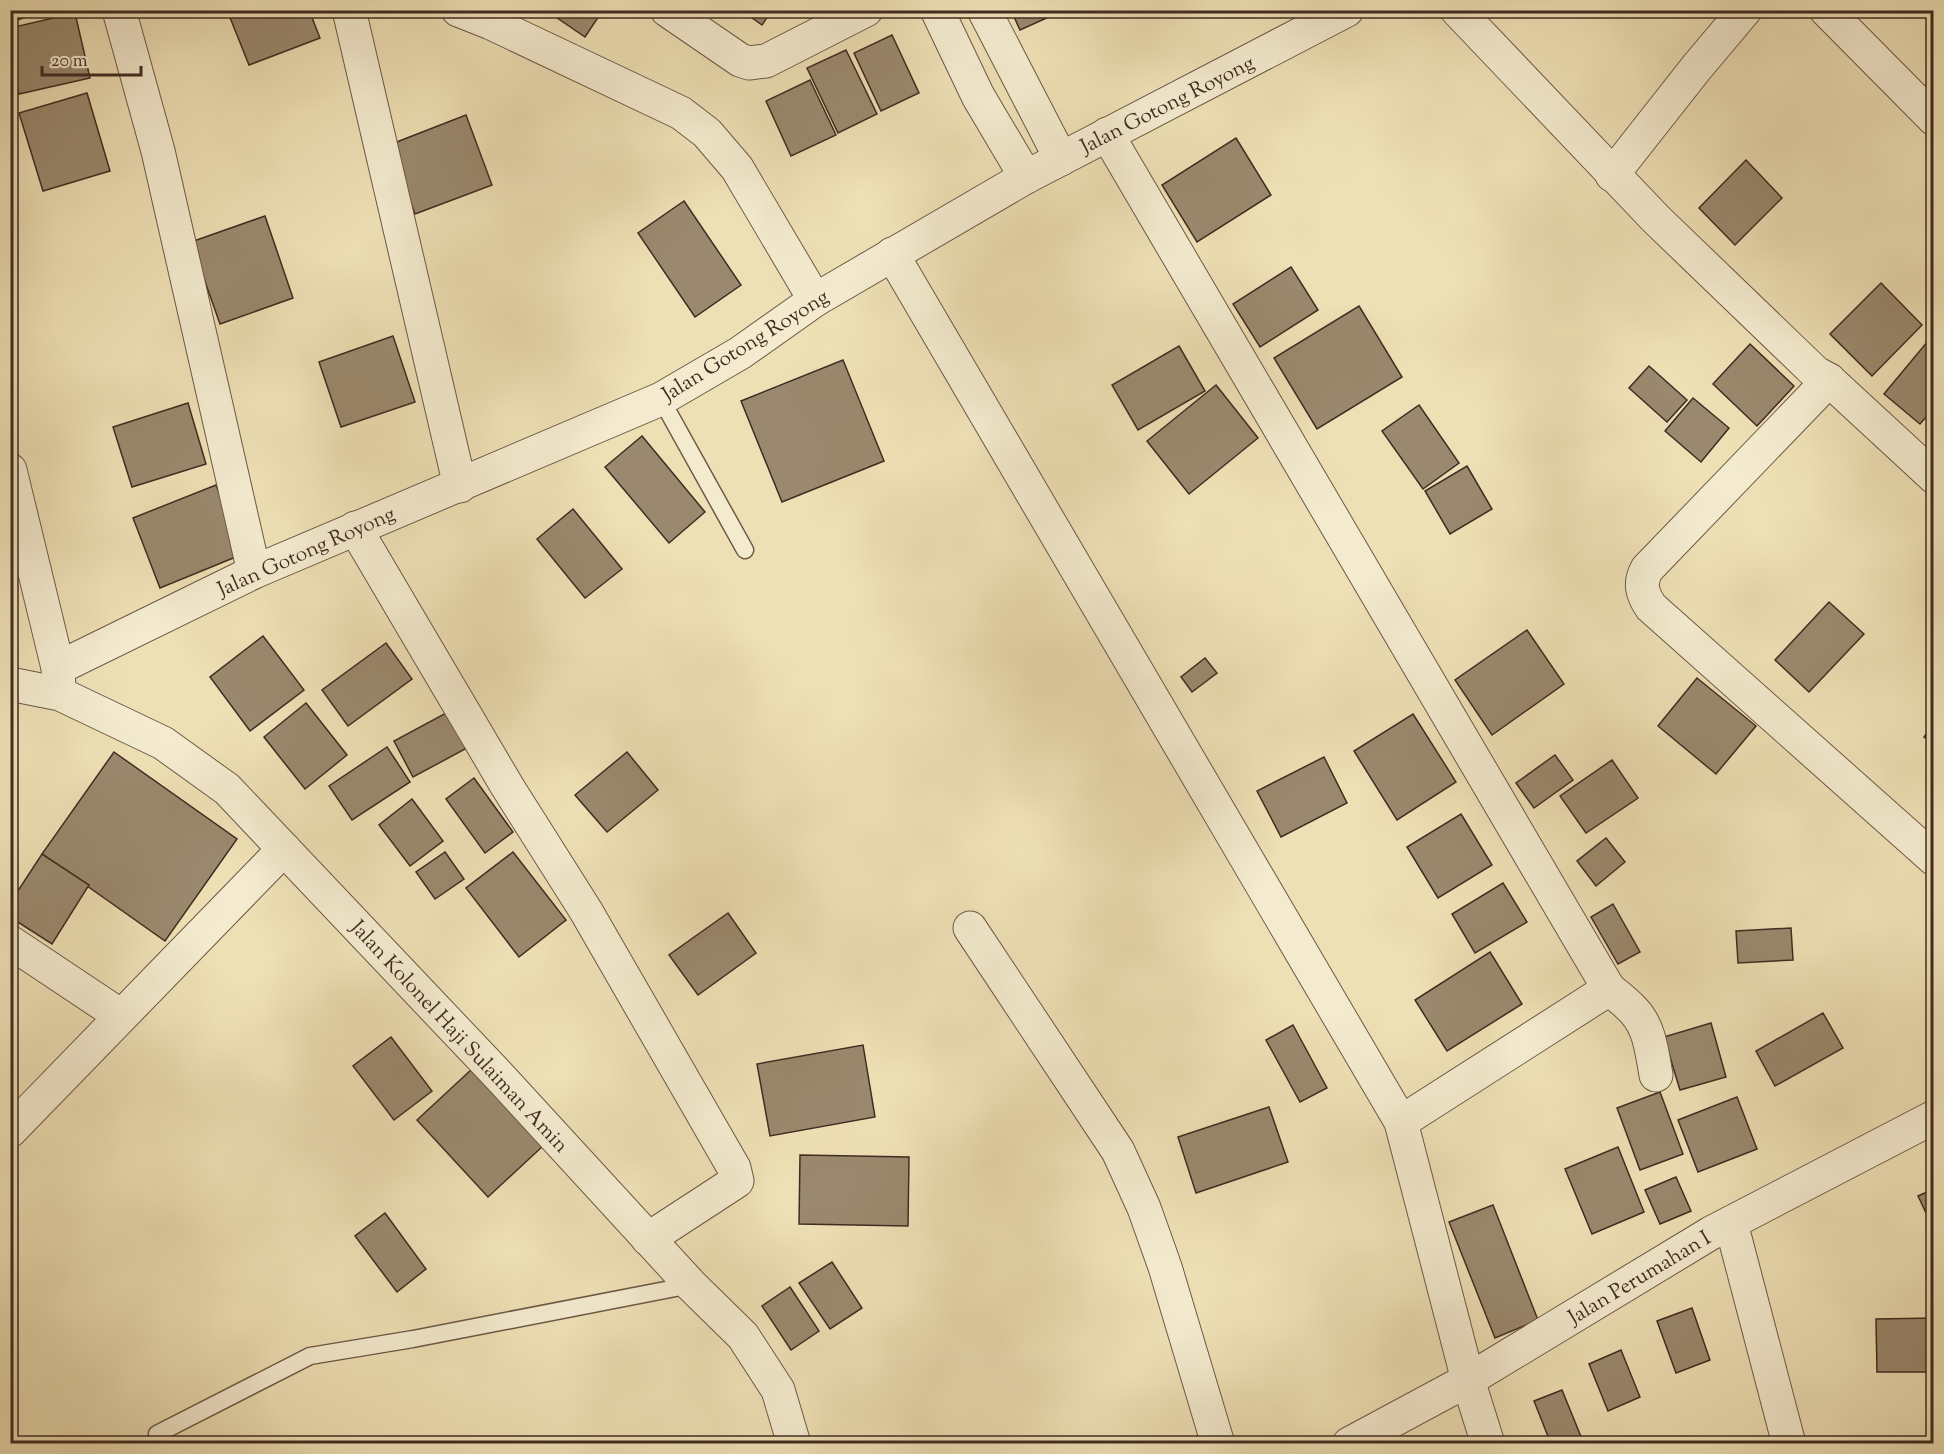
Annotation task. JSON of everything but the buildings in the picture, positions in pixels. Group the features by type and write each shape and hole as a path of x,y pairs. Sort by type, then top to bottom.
{"street":[{"path":"119,10 158,151 254,572"},
{"path":"349,10 460,486"},
{"path":"458,10 491,23 681,112 707,133 737,168 815,300"},
{"path":"667,10 740,60 749,63 766,61 866,10"},
{"path":"937,10 978,96 1026,177"},
{"path":"984,10 1061,159"},
{"name":"Jalan Gotong Royong","path":"59,681 254,572 661,399 740,353 815,300 1026,177 1347,10"},
{"path":"1457,10 1612,175 1816,373 1828,380 1934,477"},
{"path":"1612,175 1745,10"},
{"path":"1826,10 1934,119"},
{"path":"1107,134 1609,989 1636,1013 1649,1038 1656,1075"},
{"path":"892,254 1401,1122 1468,1380 1488,1443"},
{"path":"1828,380 1647,568 1642,577 1644,598 1934,859"},
{"path":"10,470 59,681"},
{"path":"355,528 507,786 586,911 734,1167 737,1181 648,1239"},
{"name":"Jalan Kolonel Haji Sulaiman Amin","path":"10,684 59,681 163,743 227,789 500,1077 691,1285 743,1336 778,1390 794,1443"},
{"path":"10,1131 284,849"},
{"path":"970,928 1118,1151 1144,1208 1165,1267 1218,1443"},
{"path":"10,942 121,1016"},
{"path":"1401,1122 1609,989"},
{"name":"Jalan Perumahan I","path":"1349,1443 1468,1380 1711,1233 1934,1117"},
{"path":"1731,1223 1789,1443"}],"lane":[{"path":"661,399 745,550"},
{"path":"157,1434 310,1356 413,1339 691,1285"}]}
